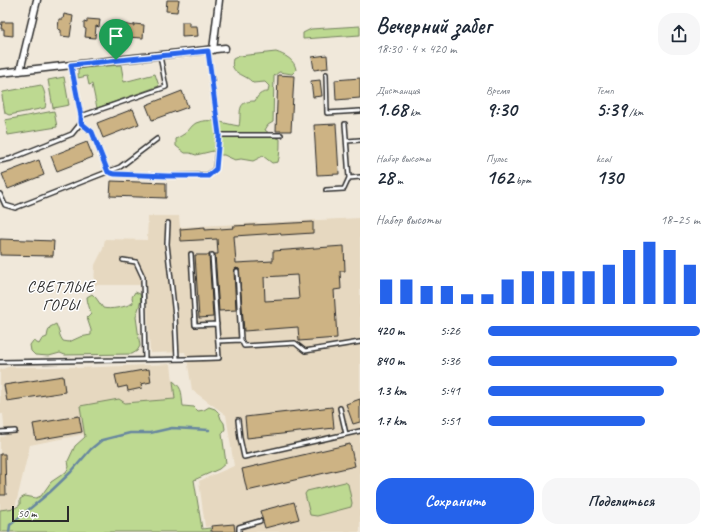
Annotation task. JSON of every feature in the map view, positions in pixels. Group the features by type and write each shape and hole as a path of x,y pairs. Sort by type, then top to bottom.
{"street":[{"path":"20,71 37,0"},
{"path":"211,51 219,0"},
{"path":"0,73 211,51 225,48"}],"lane":[{"path":"81,123 92,132 108,172 122,175 208,176 216,169 219,135 211,51"},
{"path":"81,116 166,87 160,56"},
{"path":"0,161 10,159 72,134 81,123 71,65"},
{"path":"326,74 327,113 360,111"},
{"path":"326,190 344,189 349,178 345,124"},
{"path":"219,135 281,135"},
{"path":"0,194 5,204 15,208 120,167 157,139"},
{"path":"346,141 360,140"},
{"path":"349,178 360,177"},
{"path":"168,223 167,244 175,316 177,359"},
{"path":"191,254 195,325 217,324"},
{"path":"0,362 219,358 212,254"},
{"path":"123,260 136,262 143,277 145,359"},
{"path":"237,271 241,340 244,346 295,343 305,351 360,342"},
{"path":"218,341 241,340"},
{"path":"340,408 346,434"},
{"path":"238,420 244,457 360,431"},
{"path":"0,432 15,431"},
{"path":"240,532 239,527 260,521"}],"shaded area":[{"path":"148,216 179,216 180,227 360,218 360,532 212,532 211,526 205,527 199,481 234,466 226,415 192,390 185,352 150,353 146,285 94,285 95,265 103,249 105,239 147,240"},
{"path":"171,364 175,399 80,406 85,434 30,445 15,508 0,510 0,437 5,436 3,414 0,414 0,370 8,367 76,368"}],"green space":[{"path":"360,26 360,35 303,39 303,33 311,29"},
{"path":"276,52 286,56 292,61 296,70 292,74 279,72 274,76 273,122 268,125 265,130 274,137 280,139 280,154 278,162 272,163 263,156 253,161 241,159 235,160 224,155 218,155 213,151 196,155 185,153 176,146 176,139 187,132 196,123 201,121 212,121 239,126 242,105 244,103 255,101 260,94 268,92 269,86 265,82 253,83 235,71 232,64 233,59 239,56"},
{"path":"121,65 124,82 155,74 159,86 97,108 92,84 89,85 87,76 78,78 78,70 82,68"},
{"path":"64,77 69,105 53,108 48,80"},
{"path":"41,85 44,90 46,103 45,108 9,115 5,113 2,96 3,92"},
{"path":"54,111 57,127 8,135 5,120"},
{"path":"135,292 140,294 141,300 136,317 140,346 137,351 132,354 65,355 60,353 49,356 35,355 31,351 30,345 33,341 39,344 42,339 47,337 50,327 56,324 63,341 69,342 80,337 91,335 87,318 91,314 87,297 92,294 103,308 110,309 133,303 132,297"},
{"path":"173,381 179,387 182,395 183,406 194,407 198,411 209,407 215,409 219,413 224,423 225,429 222,434 226,463 219,469 194,480 202,529 210,528 211,532 0,532 0,510 15,508 20,505 20,499 25,496 36,498 41,496 51,482 66,472 69,467 68,461 75,446 85,437 80,406 119,399 125,403 175,399"},
{"path":"345,482 348,484 352,503 351,507 317,516 310,515 305,494 307,491"}],"building":[{"path":"167,0 179,0 177,12 166,11"},
{"path":"64,14 73,16 70,37 61,36 61,30 58,29 59,19 63,19"},
{"path":"87,19 100,20 99,27 96,26 95,38 85,37 86,29 84,28 84,22 87,23"},
{"path":"2,22 13,22 13,36 4,35 4,29 1,29"},
{"path":"182,22 189,22 189,26 197,26 198,36 182,37"},
{"path":"116,23 134,26 134,24 144,25 143,38 125,37 124,40 113,39"},
{"path":"327,55 328,68 314,70 312,57"},
{"path":"278,75 294,76 291,131 276,131"},
{"path":"360,78 360,98 336,100 335,80"},
{"path":"320,80 322,96 313,97 311,81"},
{"path":"182,91 188,107 152,120 146,105"},
{"path":"133,109 139,124 103,138 97,123"},
{"path":"336,124 339,174 317,175 314,125"},
{"path":"87,142 93,157 57,171 51,156"},
{"path":"39,160 44,175 8,189 2,174"},
{"path":"111,181 166,183 166,198 110,196"},
{"path":"313,222 313,233 281,235 280,233 234,236 236,263 273,261 273,251 344,246 345,271 340,271 341,289 334,290 337,338 299,341 298,327 244,331 239,269 236,268 234,271 236,310 219,311 215,254 218,254 217,239 181,241 180,229 205,227 205,230 234,228 233,226","holes":["297,275 299,299 265,301 264,277"]},
{"path":"0,239 54,241 53,256 0,255"},
{"path":"195,255 209,255 213,317 199,318"},
{"path":"149,369 151,382 141,384 142,388 128,391 127,386 118,388 115,375"},
{"path":"63,376 65,392 7,401 4,385"},
{"path":"360,399 360,422 353,424 346,404"},
{"path":"332,407 334,428 247,438 245,417"},
{"path":"79,416 82,432 36,440 33,424"},
{"path":"350,444 355,466 247,491 242,469"},
{"path":"0,454 5,454 6,495 0,495"},
{"path":"294,502 299,519 265,528 260,511"},
{"path":"234,524 235,532 212,532 211,526"}],"waterway":[{"path":"9,532 10,525 50,492 71,472 91,449 102,440 130,433 150,433 172,428 209,430"}],"district":[{"name":"СВЕТЛЫЕ ГОРЫ","path":"61,296"}],"route":[{"path":"208,51 219,135 216,169 208,176 114,174 108,172 92,132 81,123 71,65 116,60 208,51"}]}
